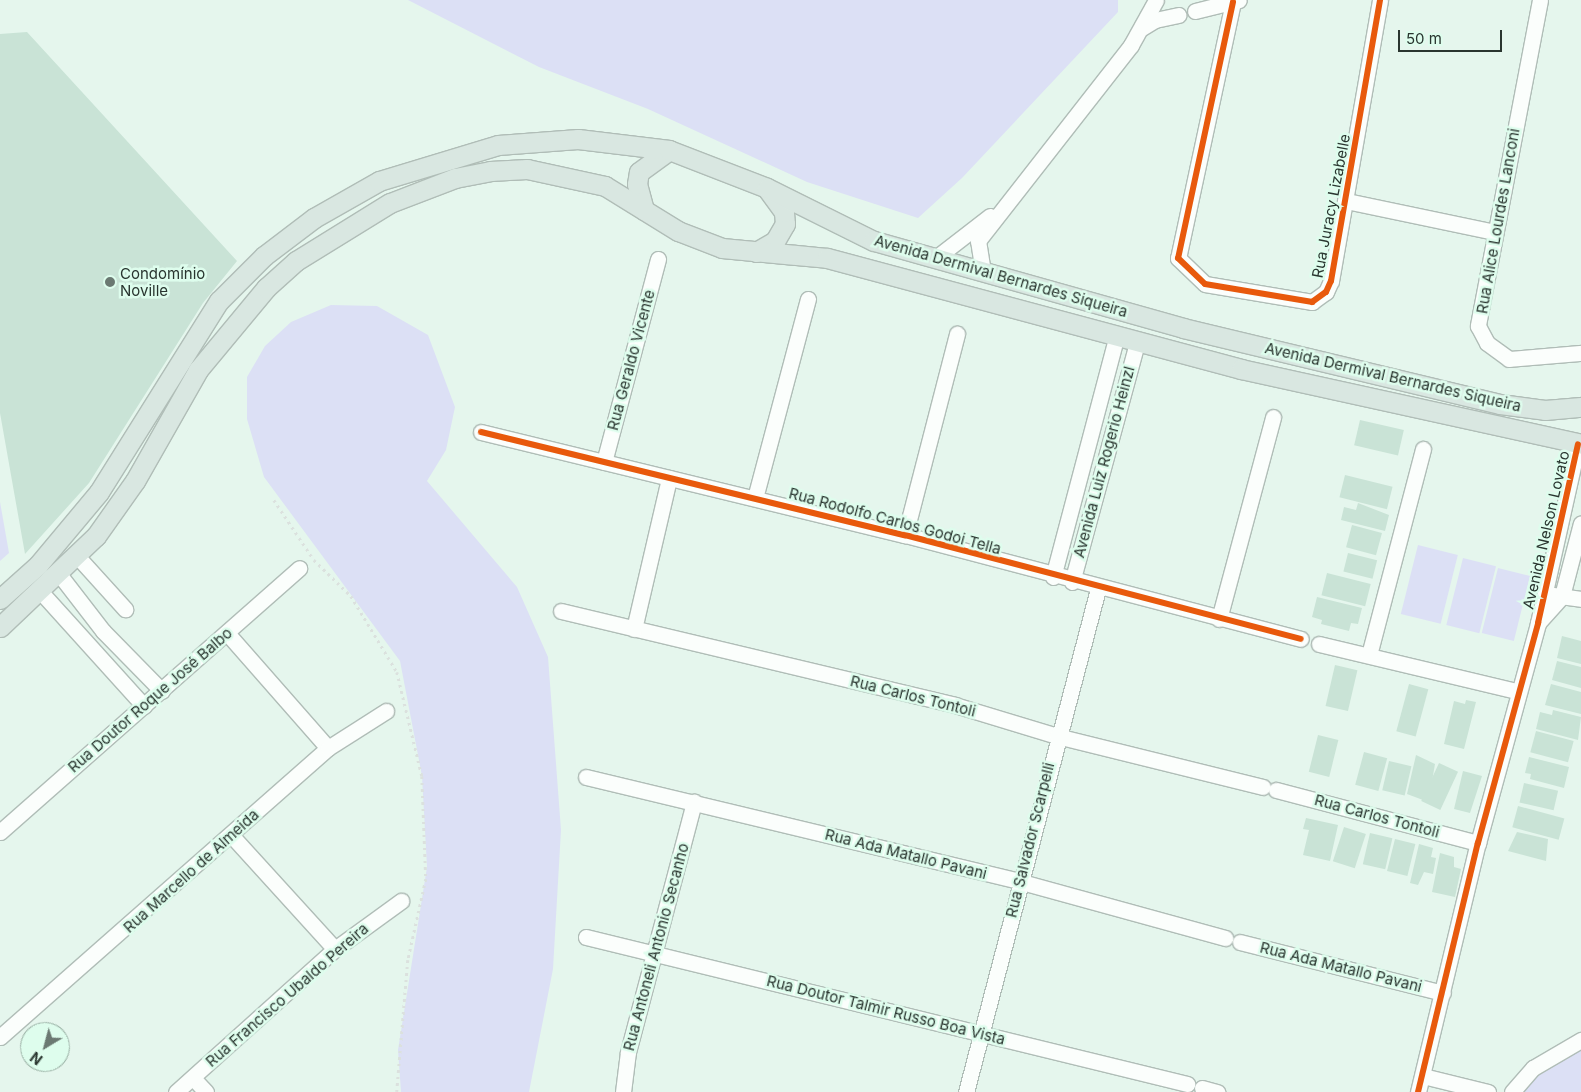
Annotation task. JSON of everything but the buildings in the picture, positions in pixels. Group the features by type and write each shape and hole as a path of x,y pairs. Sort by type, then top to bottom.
{"main road":[{"name":"Avenida Dermival Bernardes Siqueira","path":"0,599 38,565 98,492 220,301 264,256 314,218 402,171 498,144 578,139 669,150 767,188 874,241 937,257 983,272 1183,328 1500,404 1545,410 1581,407"},
{"path":"644,210 637,184 639,172 669,150"},
{"name":"Avenida Dermival Bernardes Siqueira","path":"0,627 77,556 118,509 198,370 233,325 296,262 390,203 455,178 518,169 563,173 605,186 644,210 722,248 827,258 1116,338 1580,444"},
{"path":"756,252 775,241 785,224 784,212 767,188"}],"street":[{"path":"983,272 978,241 1002,206 1142,28 1156,0"},
{"name":"Rua Juracy Lizabelle","path":"1236,1 1178,258 1205,284 1312,302 1326,292 1331,281 1380,0"},
{"name":"Rua Alice Lourdes Lanconi","path":"1540,0 1494,232 1478,326 1487,343 1510,358 1581,353"},
{"path":"1195,11 1236,1"},
{"path":"1142,28 1155,20 1178,15"},
{"path":"1346,201 1494,232"},
{"path":"937,257 1002,206"},
{"name":"Rua Geraldo Vicente","path":"604,462 658,259"},
{"path":"755,498 808,299"},
{"path":"905,535 957,334"},
{"name":"Avenida Luiz Rogerio Heinzl","path":"1053,577 1116,338"},
{"name":"Avenida Luiz Rogerio Heinzl","path":"1072,582 1137,343"},
{"path":"1219,619 1273,416"},
{"name":"Rua Rodolfo Carlos Godoi Tella","path":"481,432 905,535 1098,589 1301,639"},
{"name":"Avenida Nelson Lovato","path":"1538,623 1541,593 1580,444"},
{"path":"1369,655 1423,449"},
{"path":"634,629 669,478"},
{"name":"Avenida Nelson Lovato","path":"1538,623 1562,596 1581,523"},
{"path":"77,556 125,609"},
{"name":"Rua Doutor Roque José Balbo","path":"0,832 162,691 299,568"},
{"path":"59,574 103,631 162,691"},
{"name":"Rua Salvador Scarpelli","path":"966,1092 982,1034 1018,882 1098,589"},
{"path":"40,591 144,706"},
{"path":"1541,593 1581,599"},
{"name":"Rua Carlos Tontoli","path":"561,611 955,705 1057,736 1269,788 1478,843"},
{"path":"1418,1092 1478,843 1517,692 1538,623"},
{"path":"227,633 328,748"},
{"path":"1320,644 1517,692"},
{"name":"Rua Marcello de Almeida","path":"0,1038 232,836 328,748 386,711"},
{"name":"Rua Ada Matallo Pavani","path":"586,777 1018,882 1233,940 1443,993"},
{"name":"Rua Antoneli Antonio Secanho","path":"623,1092 628,1052 657,954 694,802"},
{"path":"232,836 336,949"},
{"name":"Rua Francisco Ubaldo Pereira","path":"176,1092 336,949 400,901"},
{"name":"Rua Doutor Talmir Russo Boa Vista","path":"586,937 1187,1084"},
{"path":"1512,1092 1533,1068 1581,1040"},
{"path":"1423,1076 1488,1092"},
{"path":"192,1078 206,1092"}],"path":[{"path":"274,500 314,560 351,596 397,672 422,776 426,879 408,960 397,1092"}],"shaded area":[{"path":"408,0 1118,0 1118,12 962,178 918,218 807,182 648,109 539,67"},
{"path":"331,305 377,306 428,335 455,407 446,450 427,481 517,587 548,657 561,830 553,969 529,1092 401,1092 398,1050 427,867 422,776 400,661 264,477 247,419 247,377 265,346 291,322"},
{"path":"0,502 9,553 0,561"},
{"path":"1418,545 1458,555 1441,624 1401,614"},
{"path":"1463,558 1496,566 1479,633 1446,625"},
{"path":"1498,568 1530,576 1514,641 1482,633"},
{"path":"1581,1040 1581,1092 1512,1092"}],"cycle path":[{"path":"1233,2 1178,258 1205,284 1312,302 1326,292 1331,281 1380,0"},
{"path":"481,432 905,535 1301,639"},
{"path":"1418,1092 1478,843 1538,623 1578,444"}],"place":[{"name":"Condomínio Noville","path":"110,282"}]}
